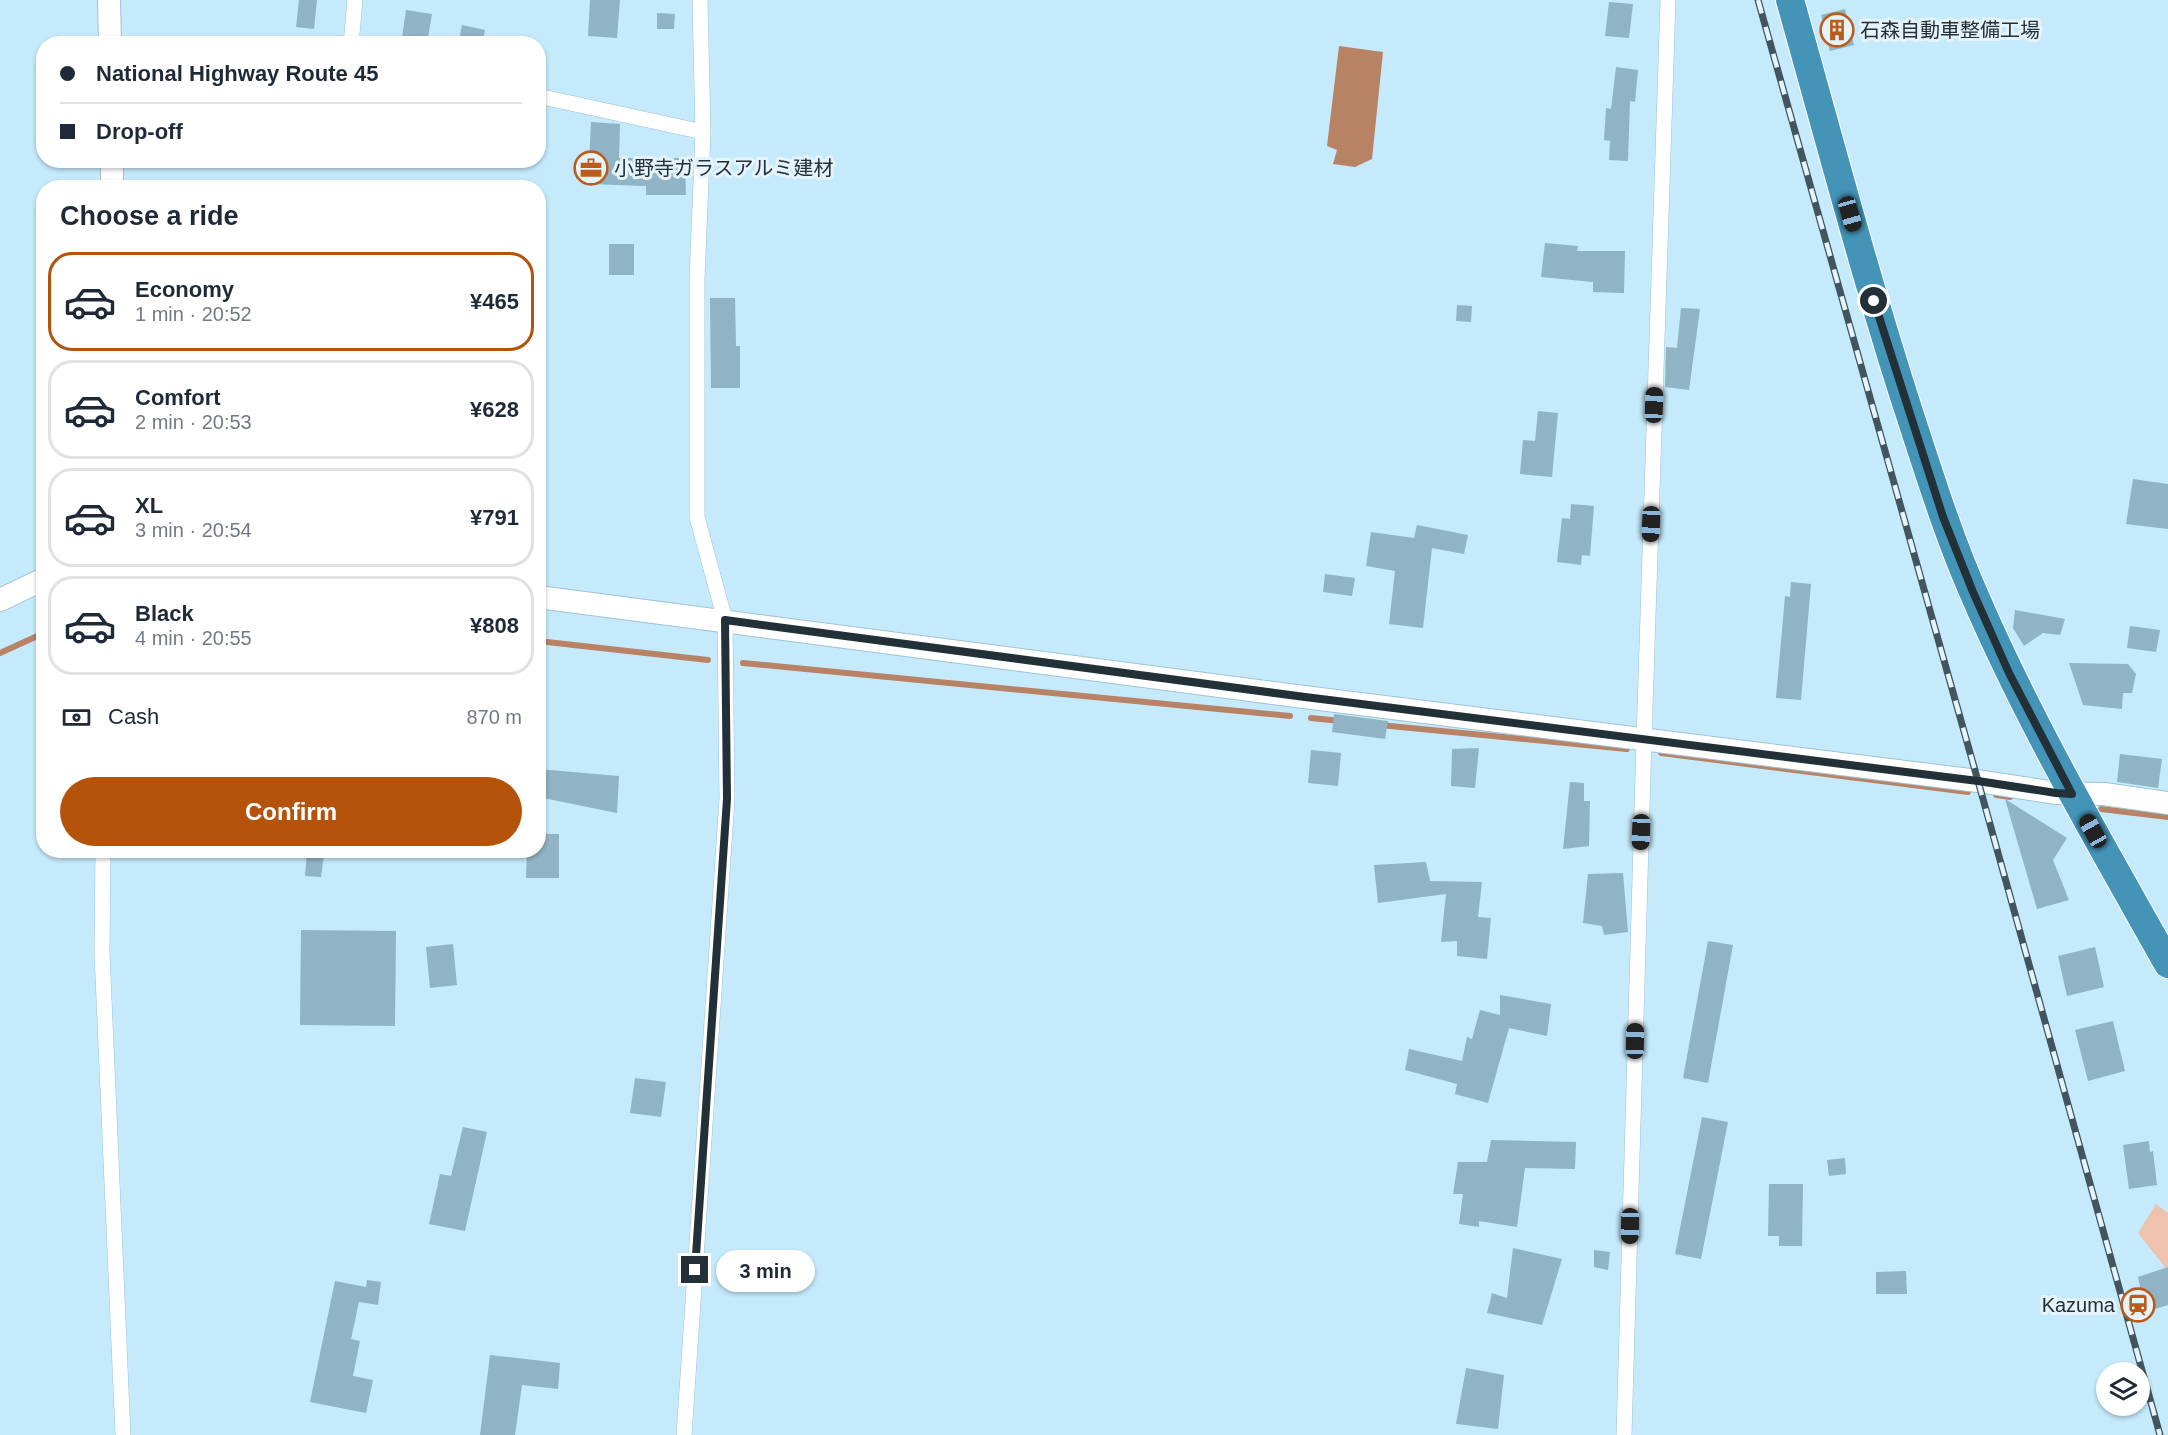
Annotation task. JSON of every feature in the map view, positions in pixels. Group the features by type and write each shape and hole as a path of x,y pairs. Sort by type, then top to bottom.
{"highway":[{"path":"1790,0 1880,322 1943,517 2009,673 2072,794 2168,964"}],"street":[{"path":"110,0 110,36"},
{"path":"352,36 355,0"},
{"path":"684,1435 727,799 725,620 697,517 697,279 703,132 700,0"},
{"path":"1624,1435 1668,0"},
{"path":"546,98 703,132"},
{"path":"0,600 36,583"},
{"path":"546,598 1978,781 2056,793 2104,794 2168,803"},
{"path":"103,858 102,953 123,1435"}],"shaded area":[{"path":"1339,46 1383,52 1372,159 1355,167 1333,164 1337,150 1327,146"},
{"path":"2156,1204 2168,1213 2168,1271 2138,1233"}],"building":[{"path":"299,0 317,0 314,29 296,27"},
{"path":"590,0 620,0 617,38 588,36"},
{"path":"1609,2 1633,4 1629,38 1605,36"},
{"name":"石森自動車整備工場","path":"1845,9 1854,45 1830,51 1821,15"},
{"path":"406,10 432,14 428,36 402,36"},
{"path":"657,13 675,14 674,29 657,29"},
{"path":"462,25 485,30 484,36 460,36"},
{"path":"1616,67 1638,70 1635,102 1630,101 1628,161 1609,160 1610,141 1604,140 1606,108 1611,109"},
{"path":"591,122 620,124 619,158 685,158 686,195 646,195 646,186 588,184"},
{"path":"1545,243 1578,246 1577,251 1625,251 1624,293 1593,292 1593,282 1541,277"},
{"path":"609,244 634,244 634,275 609,275"},
{"path":"710,298 735,298 736,346 740,346 740,388 711,388"},
{"path":"1457,305 1472,306 1471,322 1456,321"},
{"path":"1681,308 1700,309 1689,390 1665,387 1666,347 1677,348"},
{"path":"1538,411 1558,413 1552,477 1520,474 1523,440 1535,441"},
{"path":"2133,479 2168,484 2168,529 2126,524"},
{"path":"1571,504 1594,506 1590,556 1582,555 1581,565 1557,562 1562,518 1570,519"},
{"path":"1417,525 1468,535 1464,554 1432,548 1423,628 1389,624 1395,571 1366,566 1371,532 1414,538"},
{"path":"1325,574 1355,578 1352,596 1323,592"},
{"path":"1791,582 1811,584 1801,700 1776,698 1785,596 1790,597"},
{"path":"2015,610 2065,619 2060,635 2043,633 2024,646 2013,628"},
{"path":"2130,626 2160,630 2156,652 2127,648"},
{"path":"2069,663 2128,664 2136,674 2132,693 2123,693 2122,709 2083,705"},
{"path":"1334,714 1388,721 1385,739 1332,732"},
{"path":"1479,748 1475,788 1451,786 1452,749"},
{"path":"1311,750 1341,753 1338,786 1308,783"},
{"path":"2120,754 2162,759 2158,788 2117,782"},
{"path":"546,770 619,776 617,813 546,799"},
{"path":"1570,782 1584,783 1584,801 1590,801 1589,846 1563,849"},
{"path":"2005,799 2067,838 2053,860 2069,900 2037,909"},
{"path":"546,834 559,834 559,878 526,878 527,858 546,858"},
{"path":"306,858 323,858 321,877 305,876"},
{"path":"1426,862 1430,881 1482,882 1478,917 1491,918 1487,959 1457,956 1457,941 1441,942 1446,894 1378,903 1374,865"},
{"path":"1623,873 1628,932 1604,935 1602,926 1583,923 1588,874"},
{"path":"301,930 396,931 395,1026 300,1025"},
{"path":"1708,941 1733,945 1708,1083 1683,1078"},
{"path":"453,944 457,985 430,988 426,947"},
{"path":"2095,947 2104,987 2067,996 2058,956"},
{"path":"1500,995 1551,1004 1547,1036 1509,1028 1488,1103 1455,1094 1457,1084 1405,1070 1409,1049 1462,1061 1467,1037 1472,1039 1480,1010 1500,1015"},
{"path":"2113,1021 2125,1071 2088,1081 2075,1030"},
{"path":"635,1078 666,1082 661,1117 630,1113"},
{"path":"1702,1117 1728,1122 1701,1259 1675,1254"},
{"path":"463,1127 487,1132 465,1231 429,1224 440,1174 451,1176"},
{"path":"1491,1140 1576,1142 1575,1169 1525,1168 1517,1227 1479,1221 1479,1227 1459,1224 1463,1194 1453,1194 1458,1162 1487,1162"},
{"path":"2149,1141 2150,1152 2153,1151 2157,1185 2129,1189 2123,1145"},
{"path":"1845,1158 1846,1174 1829,1176 1827,1160"},
{"path":"1769,1184 1803,1184 1802,1246 1779,1246 1779,1236 1768,1236"},
{"path":"1513,1248 1562,1259 1542,1325 1487,1313 1492,1293 1507,1298"},
{"path":"1594,1250 1610,1252 1608,1270 1594,1267"},
{"path":"2168,1267 2168,1305 2145,1312 2138,1277"},
{"path":"1906,1271 1907,1294 1876,1294 1876,1272"},
{"path":"367,1280 381,1282 378,1305 359,1302 351,1339 360,1341 353,1376 373,1380 366,1413 310,1402 335,1281 366,1287"},
{"path":"490,1355 560,1363 558,1389 522,1385 515,1435 480,1435"},
{"path":"1466,1368 1504,1375 1498,1429 1456,1424"}],"waterway":[{"path":"0,653 36,637"},
{"path":"546,642 708,660"},
{"path":"743,663 1290,716"},
{"path":"1311,718 1340,721"},
{"path":"1380,725 1627,749"},
{"path":"1661,753 1968,792"},
{"path":"1996,795 2010,797"},
{"path":"2101,809 2168,817"}],"railway":[{"path":"1758,0 2160,1435"}],"place":[{"name":"石森自動車整備工場","path":"1837,30"},
{"name":"小野寺ガラスアルミ建材","path":"591,168"},
{"name":"Kazuma","path":"2138,1305"}],"route":[{"path":"695,1270 727,799 725,620 1305,697 2072,794 2009,673 1973,592 1943,517 1874,301"}]}
